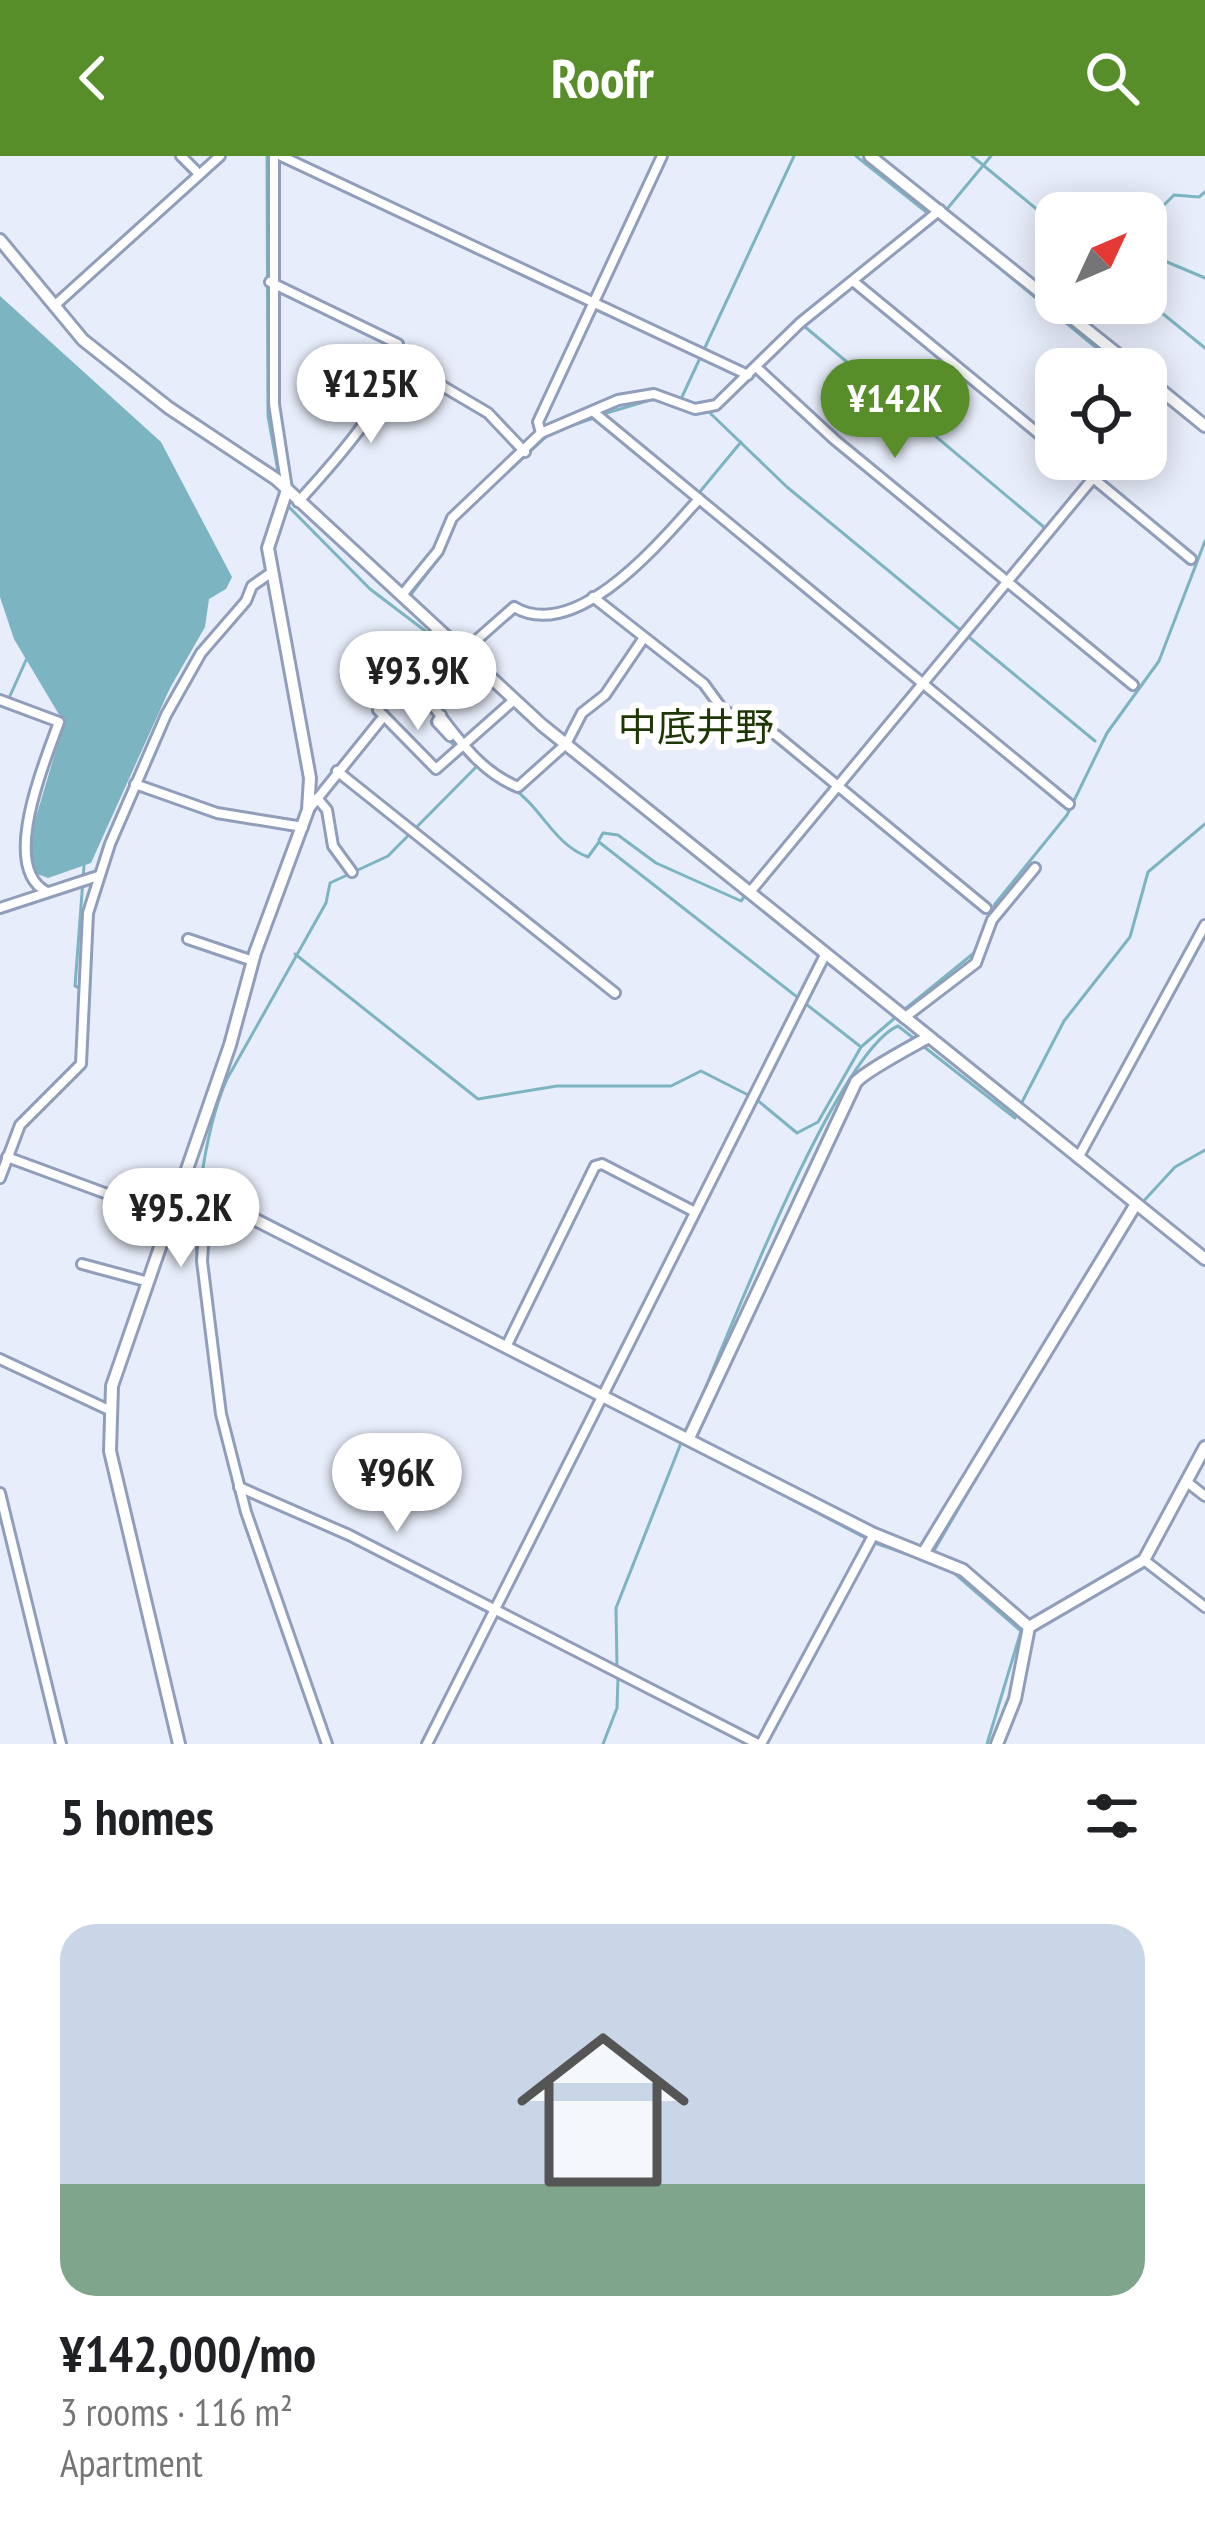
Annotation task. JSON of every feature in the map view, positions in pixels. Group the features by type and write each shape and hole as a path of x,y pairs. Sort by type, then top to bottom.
{"street":[{"path":"182,156 199,174"},
{"path":"54,306 220,156"},
{"path":"179,1744 116,1483 109,1410 166,1216 230,1045 253,961 308,810 310,778 268,535 287,490 274,404 270,282 278,156 748,375"},
{"path":"541,433 538,422 662,156"},
{"path":"870,156 1110,348"},
{"path":"401,596 438,551 452,518 541,433 596,414 618,400 661,394 705,410 940,210"},
{"path":"0,240 83,340 169,408 265,469 461,654 566,744 1205,1258"},
{"path":"853,281 1035,431"},
{"path":"270,282 393,338 400,361 488,413 525,452"},
{"path":"298,502 338,457 400,361"},
{"path":"757,367 835,440 1133,685"},
{"path":"1167,394 1205,426"},
{"path":"596,414 1069,804"},
{"path":"749,893 1092,480"},
{"path":"1096,480 1190,560"},
{"path":"461,654 514,607 527,615 570,611 593,597 647,559 699,499"},
{"path":"0,1178 20,1125 81,1064 88,913 98,875 135,784 166,715 211,639 259,578 272,572"},
{"path":"593,597 704,684 723,710 776,735 986,908"},
{"path":"437,630 378,710 436,769 514,700"},
{"path":"403,674 486,770 518,787 566,744 582,713 605,695 643,639"},
{"path":"0,700 59,722 15,840 20,873 31,886 47,892"},
{"path":"308,810 384,716"},
{"path":"337,771 615,993"},
{"path":"135,784 217,813 303,827"},
{"path":"317,798 327,810 333,846 352,872"},
{"path":"898,1015 976,963 992,920 1035,868"},
{"path":"0,908 98,875"},
{"path":"1078,1158 1205,925"},
{"path":"188,939 253,961"},
{"path":"428,1744 825,955"},
{"path":"689,1438 856,1082 866,1070 905,1055 927,1038"},
{"path":"7,1157 166,1216"},
{"path":"506,1347 596,1166 602,1164 695,1212"},
{"path":"179,1181 874,1534 963,1570 1029,1627"},
{"path":"201,1194 202,1261 218,1362 220,1414 239,1487 327,1744"},
{"path":"924,1552 1136,1204"},
{"path":"82,1264 145,1281"},
{"path":"0,1359 109,1410"},
{"path":"997,1744 1015,1699 1029,1627 1144,1560 1205,1447"},
{"path":"1187,1482 1205,1496"},
{"path":"239,1487 349,1535 759,1744 874,1534"},
{"path":"0,1493 61,1744"},
{"path":"1144,1560 1205,1607"}],"water":[{"path":"0,296 161,442 232,577 226,589 209,599 205,627 170,688 91,863 48,878 32,872 25,854 64,723 14,639 0,597"}],"waterway":[{"path":"267,156 268,416 279,477"},
{"path":"681,399 794,156"},
{"path":"856,156 930,215"},
{"path":"972,156 1035,208"},
{"path":"947,209 991,156"},
{"path":"1167,202 1174,195 1199,197 1205,192"},
{"path":"835,300 940,216"},
{"path":"939,218 1097,348"},
{"path":"1167,262 1205,278"},
{"path":"1167,317 1205,348"},
{"path":"804,326 1045,528"},
{"path":"682,408 709,412 748,379"},
{"path":"603,414 657,398"},
{"path":"711,414 787,487 1095,741"},
{"path":"558,430 594,418"},
{"path":"409,597 442,554 456,520 549,434"},
{"path":"698,494 741,442"},
{"path":"990,597 1086,480"},
{"path":"286,504 370,589 428,633"},
{"path":"905,1009 974,953 995,904 1067,815 1107,733 1159,661 1205,541"},
{"path":"579,601 617,577"},
{"path":"533,611 560,608"},
{"path":"435,640 458,673 455,690 433,722 450,741 522,796 576,851 588,857 599,842 861,1047"},
{"path":"9,698 27,658"},
{"path":"202,1287 198,1211 219,1099 326,903 330,883 388,856 477,766"},
{"path":"1021,1104 1064,1021 1130,937 1148,872 1205,824"},
{"path":"599,840 603,833 618,835 656,863 741,901 744,897"},
{"path":"82,989 75,986 84,866"},
{"path":"295,954 478,1099 557,1086 671,1086 701,1071 756,1099 797,1133 818,1122 861,1047 897,1016"},
{"path":"693,1418 784,1204 844,1088 873,1047 898,1026 916,1040"},
{"path":"923,1046 1015,1118"},
{"path":"0,1165 18,1122"},
{"path":"1140,1205 1175,1167 1205,1150"},
{"path":"1085,1298 1099,1275"},
{"path":"215,1397 244,1523 269,1590"},
{"path":"933,1563 929,1562 935,1549 999,1439"},
{"path":"617,1667 616,1608 681,1443"},
{"path":"736,1470 875,1543 927,1561"},
{"path":"953,1572 1021,1631 987,1744"},
{"path":"280,1621 297,1669"},
{"path":"603,1744 617,1708 618,1677"},
{"path":"757,1742 767,1725"}],"district":[{"name":"中底井野","path":"696,727"}]}
